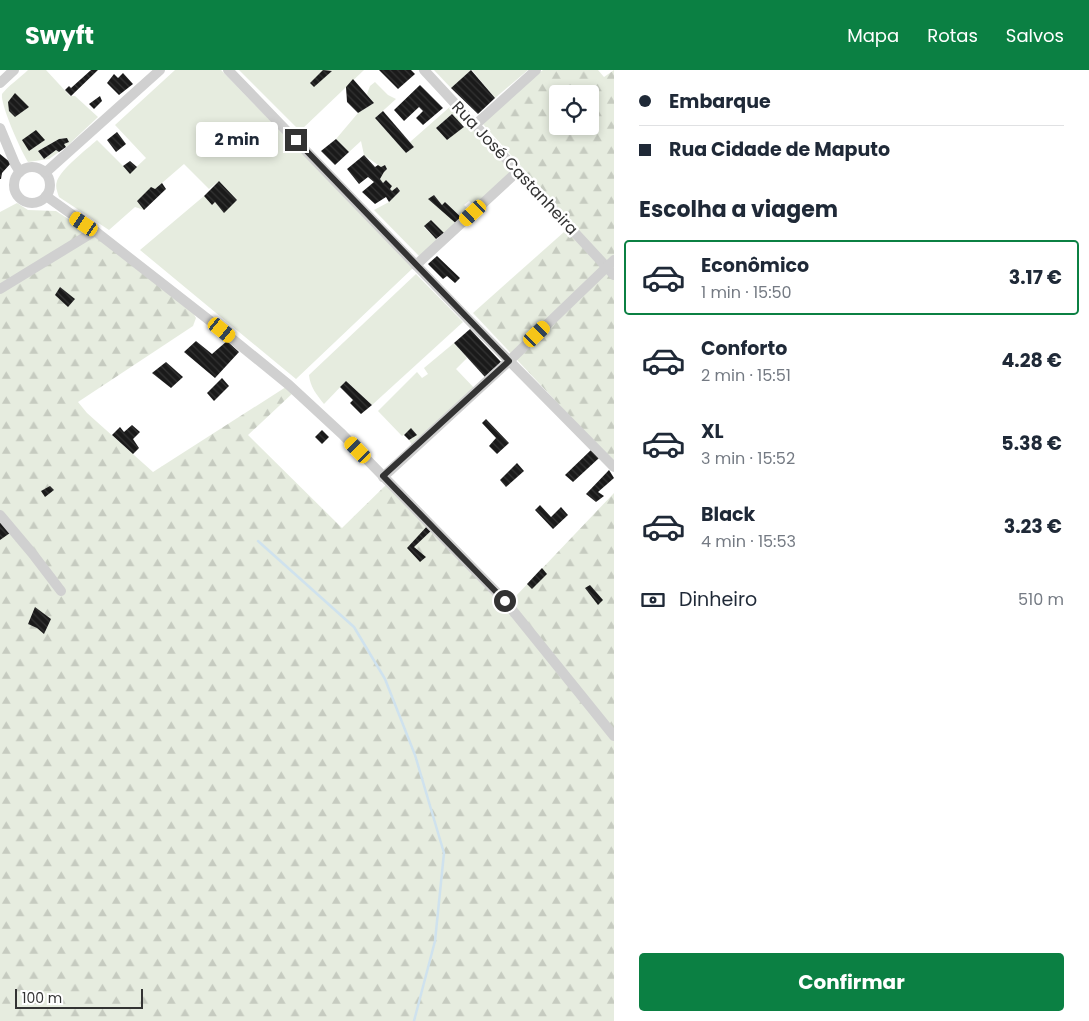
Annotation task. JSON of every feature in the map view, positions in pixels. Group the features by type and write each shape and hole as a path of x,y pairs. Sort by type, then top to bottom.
{"street":[{"path":"0,83 14,70"},
{"path":"45,173 160,70"},
{"path":"228,70 614,467"},
{"name":"Rua José Castanheira","path":"424,70 518,171 610,263 614,275"},
{"path":"475,125 536,70"},
{"path":"0,128 20,172"},
{"path":"36,167 45,173 50,187 46,196 36,202 25,201 20,198 16,193 15,182 20,172 36,167"},
{"path":"416,265 518,171"},
{"path":"46,196 95,232 289,385 342,434 505,601 614,736"},
{"path":"0,289 95,232"},
{"path":"383,476 509,361 610,263"},
{"path":"0,514 61,592"}],"green space":[{"path":"28,70 46,70 70,96 75,96 98,117 66,147 64,144 69,142 67,138 59,139 38,151 44,159 56,150 59,152 49,159 28,162 16,138 2,99 2,94"},
{"path":"175,70 221,70 413,268 296,379 140,250 204,196 212,205 215,202 224,212 237,200 219,181 209,189 184,164 155,189 144,210 135,207 109,230 59,197 56,185 60,176 69,165 97,140 130,173 146,158 115,125"},
{"path":"239,70 364,70 300,131"},
{"path":"434,70 471,70 451,88"},
{"path":"472,70 528,70 495,98"},
{"path":"543,70 598,70 604,77 614,70 614,463 473,313 573,224 482,123 515,90"},
{"path":"375,82 388,95 396,99 375,118 406,153 414,147 410,142 452,105 469,119 461,124 452,114 436,128 447,140 464,127 473,123 518,171 477,208 469,201 464,205 473,213 464,220 445,202 442,205 434,195 429,199 459,226 444,233 431,220 424,227 440,243 420,257 374,210 389,202 400,191 397,187 392,191 390,189 392,186 386,180 383,183 380,179 387,169 385,165 381,167 364,155 361,141 349,152 336,139 358,113 374,103 367,94 370,86"},
{"path":"17,203 28,210 56,211 106,243 191,309 196,318 193,326 78,402 87,413 153,472 289,385 295,391 248,435 342,528 389,482 505,601 515,597 614,493 614,1021 0,1021 0,212"},
{"path":"416,274 463,322 372,405 346,381 324,404 312,387 309,375"},
{"path":"454,343 467,358 456,369 477,391 414,448 409,440 416,435 411,429 402,436 378,411 417,372 422,378 428,374 424,368"}],"building":[{"path":"91,70 98,70 71,96 65,90 69,86 71,88"},
{"path":"323,70 332,71 314,87 310,83"},
{"path":"379,70 411,70 415,74 398,89"},
{"path":"471,70 495,98 478,114 451,88"},
{"path":"123,73 133,84 119,95 107,83 114,74 118,78"},
{"path":"353,79 374,103 358,113 347,102 346,87"},
{"path":"420,85 443,108 423,125 416,118 423,111 419,107 404,121 394,110"},
{"path":"15,93 29,107 15,117 9,111 8,102"},
{"path":"100,96 102,101 94,109 89,104"},
{"path":"383,111 414,147 406,153 375,118"},
{"path":"452,114 464,127 447,140 436,128"},
{"path":"36,130 45,140 29,151 22,140"},
{"path":"117,132 126,144 116,152 107,140"},
{"path":"67,138 69,142 64,144 66,147 59,152 56,150 44,159 38,151 59,139"},
{"path":"336,139 349,152 335,165 321,151"},
{"path":"0,154 11,163 2,173 1,179 0,179"},
{"path":"364,155 375,167 385,165 387,169 380,179 383,183 386,180 392,186 390,189 392,191 397,187 400,191 389,202 386,197 375,204 362,192 374,182 368,177 359,184 347,169"},
{"path":"130,161 137,167 130,174 123,166"},
{"path":"219,181 237,200 224,213 215,202 212,205 204,196"},
{"path":"162,183 166,189 144,210 137,201 151,187 155,189"},
{"path":"434,195 442,205 445,202 464,220 459,226 428,199"},
{"path":"431,220 444,233 436,239 424,226"},
{"path":"437,256 460,278 455,283 447,276 443,279 428,264"},
{"path":"60,287 75,299 68,307 55,295"},
{"path":"470,329 501,362 485,377 454,343"},
{"path":"196,341 212,354 227,341 239,352 215,378 184,352"},
{"path":"166,362 183,377 171,388 152,373"},
{"path":"222,378 229,386 214,401 207,393"},
{"path":"346,381 372,405 361,414 350,403 353,400 340,387"},
{"path":"486,419 509,443 497,454 489,446 496,438 482,423"},
{"path":"132,425 140,432 133,439 139,448 133,454 112,435 120,427 124,432"},
{"path":"411,428 417,435 409,440 404,435"},
{"path":"322,430 329,437 322,444 315,437"},
{"path":"591,450 599,458 573,482 565,475"},
{"path":"517,463 524,471 506,487 500,480"},
{"path":"609,470 614,478 598,492 604,496 596,502 586,494"},
{"path":"50,486 54,490 45,497 41,491"},
{"path":"540,505 551,517 561,507 568,515 553,529 535,510"},
{"path":"0,523 10,533 0,540"},
{"path":"429,524 434,528 414,547 426,557 420,562 407,548"},
{"path":"542,568 547,574 532,589 527,584"},
{"path":"590,585 603,600 598,605 585,588"},
{"path":"35,607 51,619 44,634 28,624"}],"waterway":[{"path":"258,541 354,627 385,679 415,755 444,853 435,941 414,1021"}],"route":[{"path":"296,140 509,361 383,476 505,601"}]}
